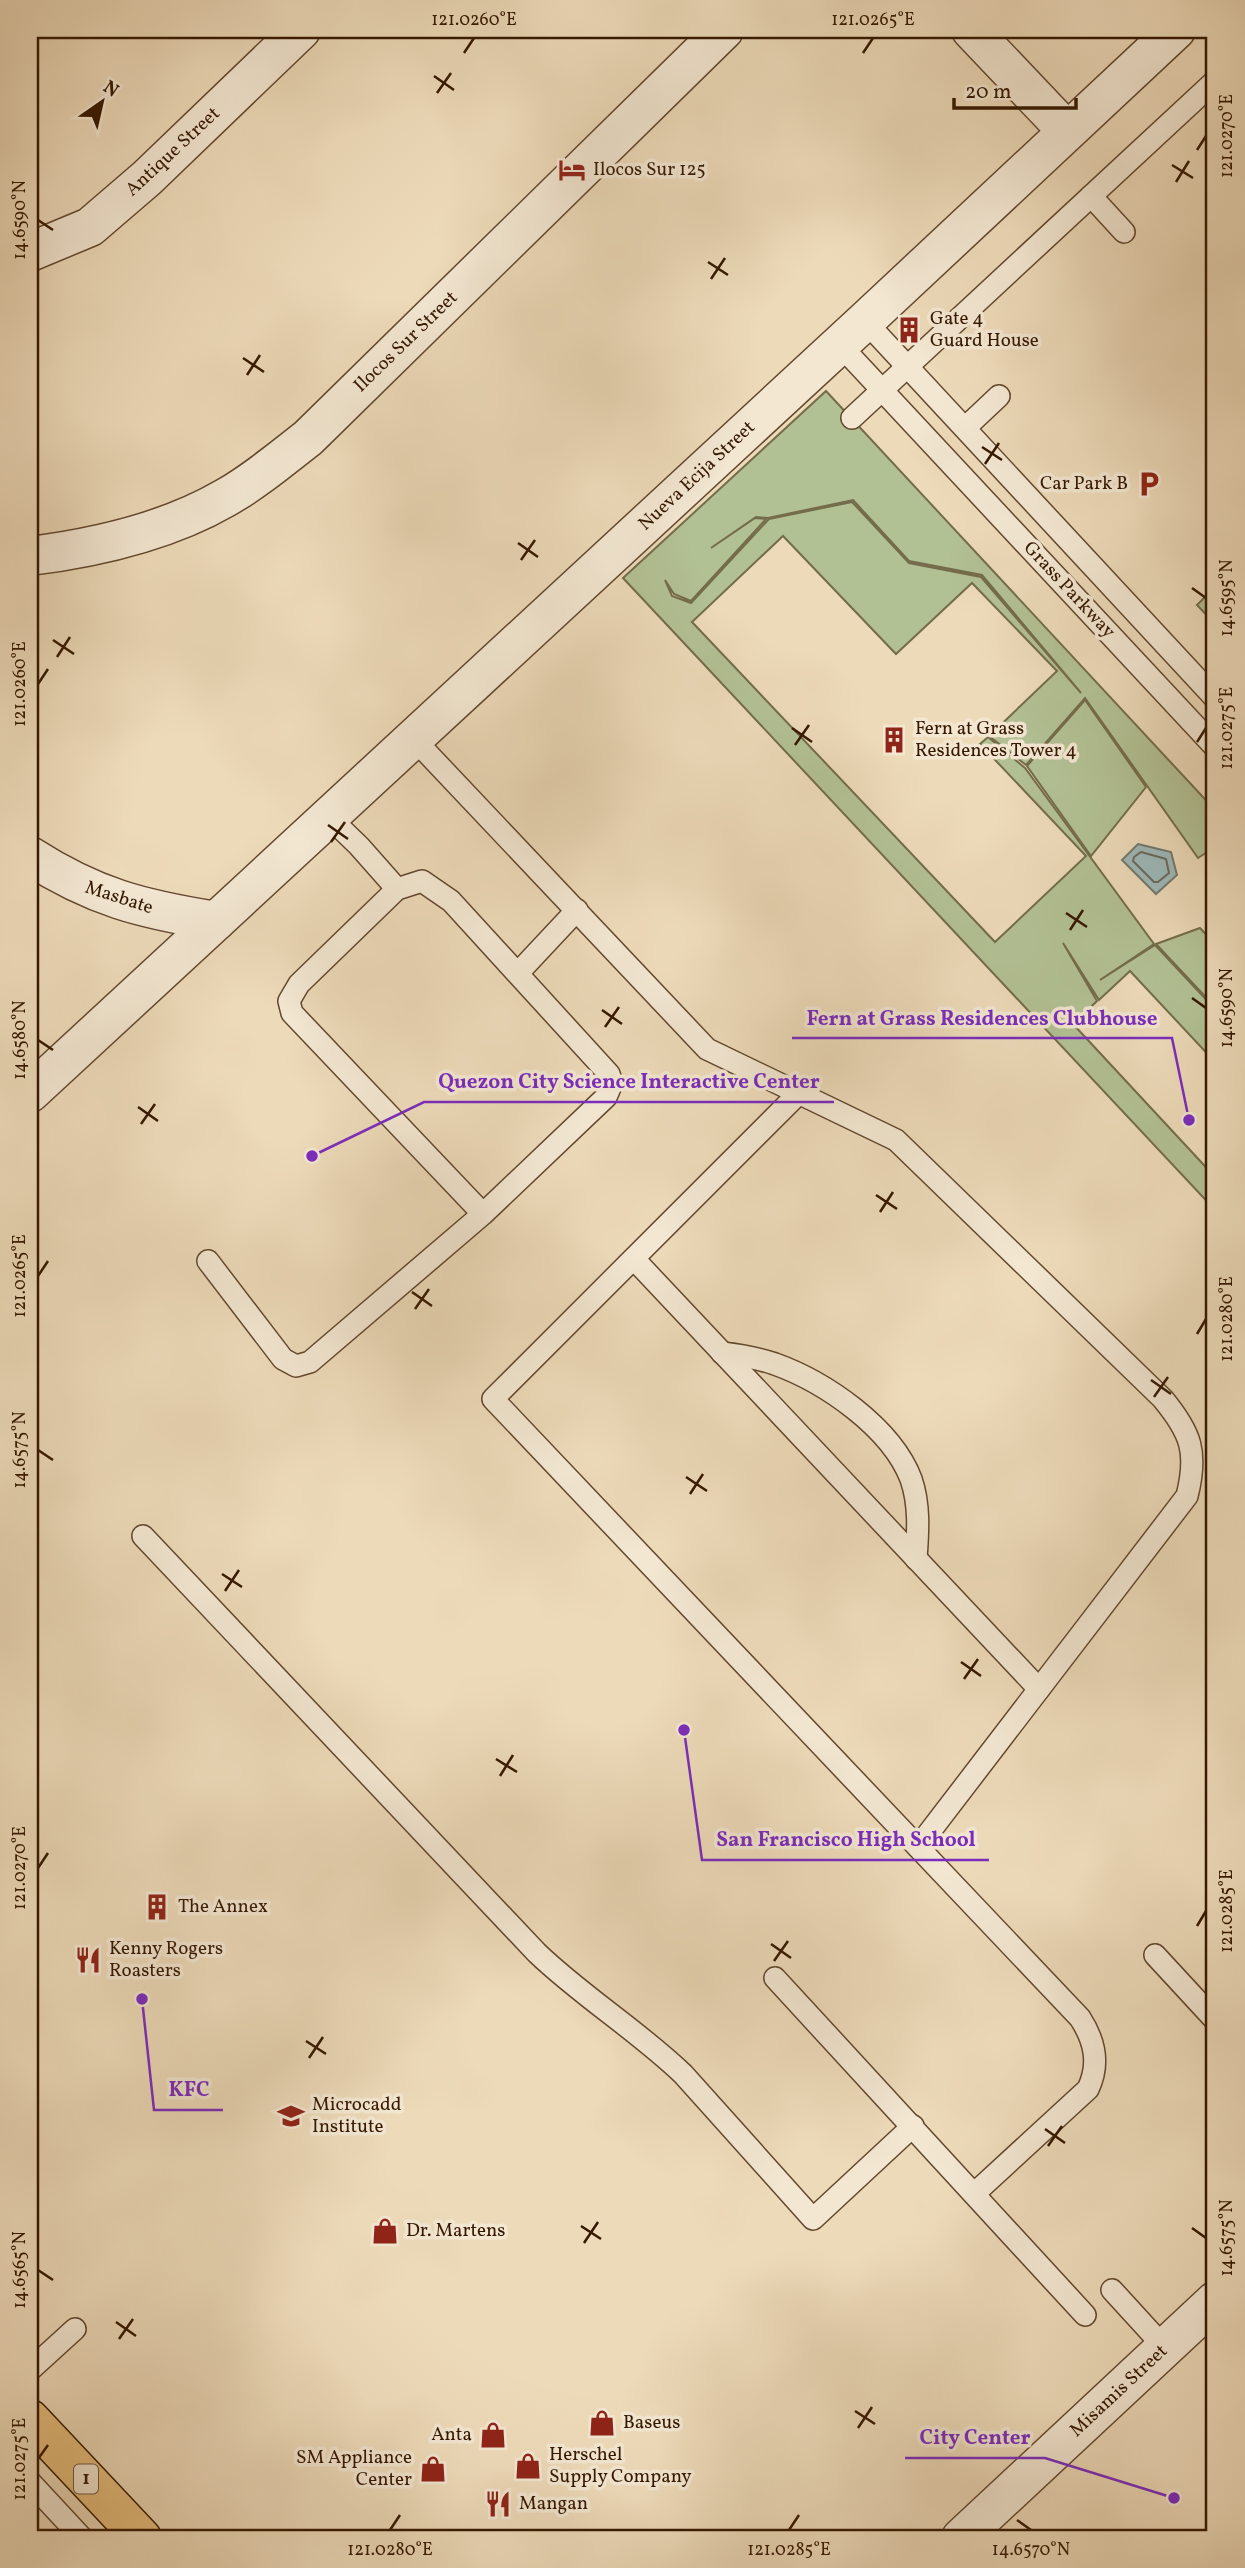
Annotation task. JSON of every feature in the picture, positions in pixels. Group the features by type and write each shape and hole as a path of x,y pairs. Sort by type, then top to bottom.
{"highway":[{"name":"1","path":"30,2419 142,2538"},
{"path":"30,2440 121,2538"}],"street":[{"name":"Antique Street","path":"30,252 90,227 147,178 301,30"},
{"name":"Ilocos Sur Street","path":"30,556 107,542 192,514 264,474 308,438 724,30"},
{"path":"971,30 1067,131"},
{"name":"Nueva Ecija Street","path":"30,1093 853,333 1176,30"},
{"name":"Masbate","path":"30,856 87,889 128,904 216,921"},
{"name":"Misamis Street","path":"961,2538 1215,2301"}],"lane":[{"path":"852,418 1215,81"},
{"path":"1091,196 1124,232"},
{"name":"Grass Parkway","path":"853,333 908,368 1215,698"},
{"name":"Grass Parkway","path":"853,333 883,391 1215,747"},
{"path":"965,428 999,396"},
{"path":"922,433 919,422 923,412 933,407 949,411"},
{"path":"413,738 707,1049 896,1140 1163,1399 1188,1435 1193,1465 1187,1496 918,1847"},
{"path":"328,817 359,846 397,889"},
{"path":"208,1261 283,1359 296,1366 310,1362 483,1214 606,1097 612,1083 609,1074 451,901 422,881 397,889 299,984 289,1000 292,1013 483,1214"},
{"path":"518,973 576,910"},
{"path":"799,1093 493,1399 1080,2018 1093,2040 1096,2066 1088,2089 975,2193"},
{"path":"634,1259 1039,1689"},
{"path":"722,1353 775,1364 800,1375 841,1399 876,1429 897,1455 911,1479 918,1508 916,1559"},
{"path":"144,1536 537,1953 558,1973 662,2053 813,2219 913,2126"},
{"path":"1156,1955 1215,2020"},
{"path":"775,1978 1085,2315"},
{"path":"1112,2291 1165,2348"},
{"path":"30,2370 75,2329"},
{"path":"30,2482 82,2538"}],"green space":[{"path":"826,391 1215,810 1215,847 1198,858 1085,698 1026,765 989,736 1057,671 972,583 896,654 783,536 692,622 995,942 1086,856 980,744 988,737 1025,768 1154,944 1100,980 1155,945 1215,1009 1215,1062 1130,971 1099,1000 1063,943 1097,1001 1073,1024 1215,1177 1215,1210 623,578","holes":["853,500 909,561 982,575 1081,693 981,577 909,563 852,502 769,519 691,603 672,596 665,580 674,594 691,601 766,519 755,518 711,548 756,517 768,518"]},
{"path":"1215,587 1215,624 1197,605"},
{"path":"1085,700 1146,787 1091,856 1027,766"},
{"path":"1200,928 1215,944 1215,1007 1156,944"}],"water":[{"path":"1138,844 1171,852 1177,875 1156,894 1122,860"}],"tram line":[{"path":"30,2523 44,2538"}],"place":[{"name":"Ilocos Sur 125","path":"572,170"},
{"name":"Gate 4 Guard House","path":"909,330"},
{"name":"Car Park B","path":"1149,484"},
{"name":"Fern at Grass Residences Tower 4","path":"894,740"},
{"name":"Fern at Grass Residences Clubhouse","path":"1189,1120"},
{"name":"Quezon City Science Interactive Center","path":"312,1156"},
{"name":"San Francisco High School","path":"684,1730"},
{"name":"The Annex","path":"157,1907"},
{"name":"Kenny Rogers Roasters","path":"88,1960"},
{"name":"KFC","path":"142,1999"},
{"name":"Microcadd Institute","path":"291,2116"},
{"name":"Dr. Martens","path":"385,2231"},
{"name":"Baseus","path":"602,2423"},
{"name":"Anta","path":"493,2435"},
{"name":"Herschel Supply Company","path":"528,2466"},
{"name":"SM Appliance Center","path":"433,2469"},
{"name":"City Center","path":"1174,2498"},
{"name":"Mangan","path":"498,2504"}]}
